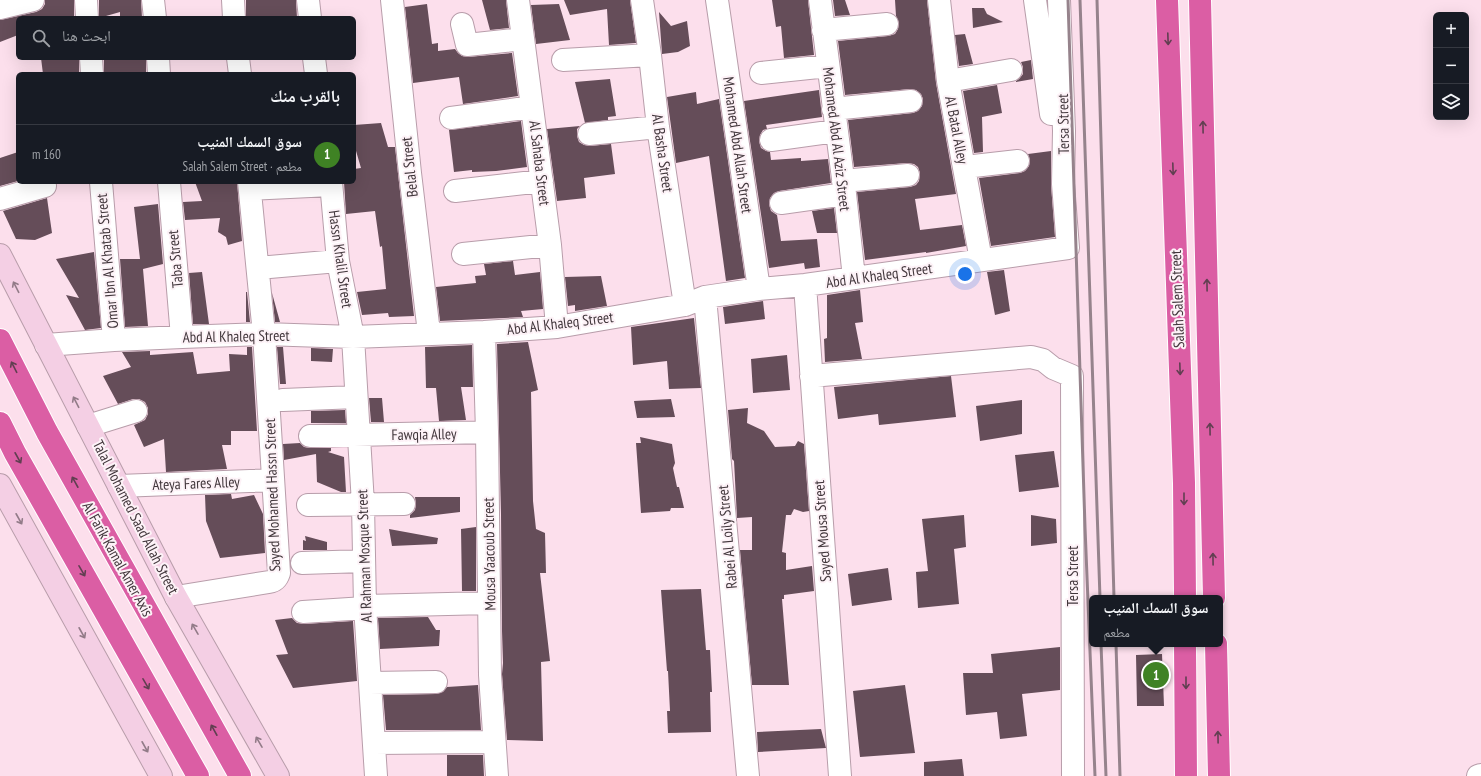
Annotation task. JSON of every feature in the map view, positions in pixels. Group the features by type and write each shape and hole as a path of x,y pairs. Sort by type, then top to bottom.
{"highway":[{"name":"Salah Salem Street","path":"1167,0 1184,483 1185,595"},
{"name":"Salah Salem Street","path":"1200,0 1214,595"},
{"path":"1178,314 1207,315"},
{"name":"Al Farik Kamal Amer Axis","path":"0,340 47,432 240,776"},
{"path":"0,423 15,453 198,776"},
{"path":"1185,647 1186,776"},
{"path":"1216,647 1219,776"}],"main road":[{"name":"Talal Mohamed Saad Allah Street","path":"0,255 176,597 278,776"},
{"path":"0,485 161,776"}],"street":[{"path":"3,5 33,0"},
{"path":"86,0 88,16"},
{"path":"153,0 155,16"},
{"path":"233,0 234,16"},
{"path":"308,0 310,16"},
{"name":"Belal Street","path":"392,0 410,173 429,333"},
{"name":"Al Sahaba Street","path":"518,0 550,245 557,327"},
{"name":"Al Basha Street","path":"642,0 658,127 684,305"},
{"name":"Mohamed Abd Allah Street","path":"717,0 759,289"},
{"name":"Mohamed Abd Al Aziz Street","path":"820,0 854,278"},
{"name":"Al Batal Alley","path":"939,0 948,81 981,260"},
{"path":"1035,0 1050,110 1057,126 1064,131"},
{"name":"Tersa Street","path":"1059,0 1064,131 1063,184 1068,248"},
{"path":"462,24 467,45 523,39"},
{"path":"823,30 887,24"},
{"path":"563,60 650,55"},
{"path":"91,60 92,72"},
{"path":"158,60 160,72"},
{"path":"238,60 240,72"},
{"path":"314,60 316,72"},
{"path":"760,73 828,66"},
{"path":"948,81 1011,70"},
{"path":"834,109 911,101"},
{"path":"451,118 532,107"},
{"path":"590,134 658,127"},
{"path":"771,140 836,131"},
{"path":"965,167 1018,160"},
{"path":"781,203 844,187 908,175"},
{"path":"455,191 542,181"},
{"name":"Omar Ibn Al Khatab Street","path":"101,184 114,340"},
{"name":"Taba Street","path":"169,184 182,337"},
{"path":"250,186 331,184"},
{"name":"Hassn Khalil Street","path":"331,184 338,261 353,337"},
{"path":"0,199 45,186"},
{"name":"Sayed Mohamed Hassn Street","path":"176,597 274,581 279,573 264,334 250,186"},
{"path":"463,254 550,245"},
{"name":"Abd Al Khaleq Street","path":"46,345 114,340 264,334 353,337 484,332 557,327 684,305 705,297 759,289 805,285 1068,248"},
{"path":"258,268 338,261"},
{"name":"Sayed Mousa Street","path":"805,285 840,776"},
{"name":"Rabei Al Loily Street","path":"705,297 748,776"},
{"name":"Mousa Yaacoub Street","path":"484,332 487,432 490,675 497,776"},
{"name":"Al Rahman Mosque Street","path":"353,337 356,397 360,435 365,607 376,776"},
{"name":"Tersa Street","path":"811,376 1031,357 1043,360 1053,368 1072,376 1073,776"},
{"path":"283,400 356,397"},
{"path":"88,426 136,411"},
{"name":"Fawqia Alley","path":"310,436 487,432"},
{"name":"Ateya Fares Alley","path":"119,486 273,480"},
{"path":"308,505 404,504"},
{"path":"302,563 364,561"},
{"path":"303,612 365,607 489,603"},
{"path":"370,683 436,682"},
{"path":"374,743 494,742"}],"building":[{"path":"45,0 74,0 74,16 18,16 36,12 42,9 45,4"},
{"path":"99,0 141,0 142,16 120,16 120,12 106,16 99,16"},
{"path":"246,0 296,0 297,16 246,16"},
{"path":"482,0 506,0 509,28 490,30"},
{"path":"564,0 630,0 636,43 609,45 607,9 570,15"},
{"path":"772,0 808,0 814,55 784,58 781,26 776,27"},
{"path":"833,0 845,0 850,15 835,16"},
{"path":"895,0 927,0 936,83 956,194 915,199 920,230 962,225 966,246 926,253 865,260 857,192 910,187 916,185 919,181 920,173 918,167 914,164 907,163 854,167 848,120 913,113 918,111 922,106 923,99 921,94 916,90 910,89 845,95 838,41 895,34 899,23 896,16"},
{"path":"427,4 432,44 438,43 438,51 455,49 462,56 468,57 512,53 518,96 463,104 459,77 413,83 405,7"},
{"path":"559,4 570,40 536,44 531,5"},
{"path":"972,8 984,8 987,14 1003,22 973,28"},
{"path":"659,12 671,26 687,21 690,46 678,52 662,54"},
{"path":"16,16 16,36 0,42 0,20"},
{"path":"965,34 973,64 959,66 955,35"},
{"path":"41,60 79,60 79,72 43,72"},
{"path":"104,60 146,60 146,72 104,72"},
{"path":"1031,60 1033,79 1016,82 1023,74 1021,62"},
{"path":"610,79 616,116 608,117 608,120 585,123 575,82"},
{"path":"997,85 1002,113 982,117 983,152 974,153 963,91"},
{"path":"819,90 822,117 766,125 767,129 763,130 759,141 761,148 770,152 771,160 801,158 801,161 828,159 831,183 779,191 774,193 770,198 769,204 771,211 777,215 781,241 817,239 820,267 805,269 804,263 769,268 744,101"},
{"path":"696,92 697,104 719,99 745,278 726,281 709,156 676,163 667,97"},
{"path":"521,121 527,167 496,171 472,172 472,170 454,172 449,130"},
{"path":"381,123 388,147 395,147 414,316 389,317 388,313 362,315 357,292 386,289 382,246 380,247 375,211 346,214 344,184 356,184 356,169 361,168 356,151 356,125"},
{"path":"580,126 577,129 577,136 579,142 584,145 590,146 611,144 615,174 584,178 586,198 557,201 547,129"},
{"path":"1051,151 1051,185 1055,237 991,246 979,178 1020,173 1025,171 1029,166 1030,160 1028,154"},
{"path":"16,153 16,182 0,186 0,158"},
{"path":"196,184 237,184 242,241 228,245 226,237 218,232 220,218 185,220 183,202 202,201"},
{"path":"47,198 52,233 35,240 16,239 3,211"},
{"path":"158,204 163,264 143,269 148,326 125,327 120,259 140,259 134,207"},
{"path":"834,208 837,233 817,233 812,211"},
{"path":"94,252 101,328 85,330 66,295 79,298 56,259"},
{"path":"513,261 515,275 540,272 543,309 521,311 523,317 440,321 436,287 476,283 475,276 486,275 484,264"},
{"path":"1004,270 1010,311 995,315 987,272"},
{"path":"202,272 209,324 193,324 189,273"},
{"path":"601,276 607,306 575,311 575,305 568,306 565,277"},
{"path":"860,290 863,322 855,323 862,359 825,362 824,339 827,338 827,295"},
{"path":"247,292 250,322 246,322"},
{"path":"272,293 280,322 275,322"},
{"path":"763,301 765,319 725,324 723,307"},
{"path":"694,318 701,388 669,389 667,361 633,365 631,327"},
{"path":"528,342 538,390 531,392 533,501 536,529 545,533 546,573 540,573 550,661 541,662 543,741 507,740 502,674 501,514 497,344"},
{"path":"472,345 473,387 461,387 466,420 439,421 436,388 426,388 425,347"},
{"path":"247,347 252,347 257,431 231,431 231,445 222,445 227,469 166,472 164,439 144,447 134,425 145,420 148,414 148,408 145,402 139,399 133,399 118,404 103,376 131,367 122,352 150,351 150,355 193,352 197,374 230,371 229,354 247,355"},
{"path":"277,347 283,347 286,384 280,384"},
{"path":"311,348 333,349 332,362 311,361"},
{"path":"787,355 790,390 753,393 751,359"},
{"path":"951,376 956,417 879,425 878,414 838,419 834,387"},
{"path":"369,398 382,398 384,422 371,422"},
{"path":"671,399 675,417 637,418 634,401"},
{"path":"1022,400 1022,434 980,441 976,406"},
{"path":"748,408 747,423 764,431 775,447 795,446 798,441 804,444 809,511 803,512 794,509 791,515 786,515 782,552 786,553 786,570 812,566 814,591 784,595 784,599 782,599 789,685 752,685 740,550 752,550 752,517 737,518 734,461 732,459 728,410"},
{"path":"345,410 346,423 311,423 311,411"},
{"path":"640,437 672,444 675,463 673,468 684,508 671,508 670,511 641,513 636,443 641,443"},
{"path":"300,443 304,447 310,448 331,448 331,451 328,452 344,457 346,492 341,492 317,482 316,454 284,460 283,444"},
{"path":"1054,451 1059,487 1019,492 1015,455"},
{"path":"231,494 232,499 254,495 263,514 265,553 220,558 206,521 205,495"},
{"path":"415,497 460,497 460,512 410,518 410,515 415,510"},
{"path":"964,515 966,547 954,549 959,604 918,608 916,572 928,571 922,519"},
{"path":"1031,515 1056,519 1057,543 1031,546"},
{"path":"476,527 476,591 462,591 461,529"},
{"path":"389,529 438,538 437,544 392,546"},
{"path":"305,536 327,542 327,550 303,550 303,540 306,541"},
{"path":"888,568 892,600 852,606 848,574"},
{"path":"701,589 706,650 710,650 712,692 710,692 711,732 668,733 667,711 670,711 661,590"},
{"path":"428,617 436,630 440,630 439,646 380,649 378,618"},
{"path":"292,618 297,623 304,624 353,621 357,681 293,688 276,655 288,654 275,620"},
{"path":"1060,647 1060,690 1022,694 1027,736 1000,739 997,712 966,715 963,673 993,673 991,654"},
{"path":"1162,654 1164,706 1137,706 1136,655"},
{"path":"478,685 481,730 386,730 383,695 436,694 443,692 447,687"},
{"path":"905,685 915,753 860,757 853,691"},
{"path":"821,729 826,748 758,752 757,732"},
{"path":"447,755 483,755 484,776 447,776"},
{"path":"962,759 964,776 924,776 924,762"}],"railway":[{"path":"1068,0 1089,627"},
{"path":"1080,0 1100,595"},
{"path":"1097,0 1114,595"},
{"path":"1090,647 1095,776"},
{"path":"1101,647 1106,776"},
{"path":"1116,647 1120,776"}],"place":[{"name":"سوق السمك المنيب","path":"1156,675"}]}
